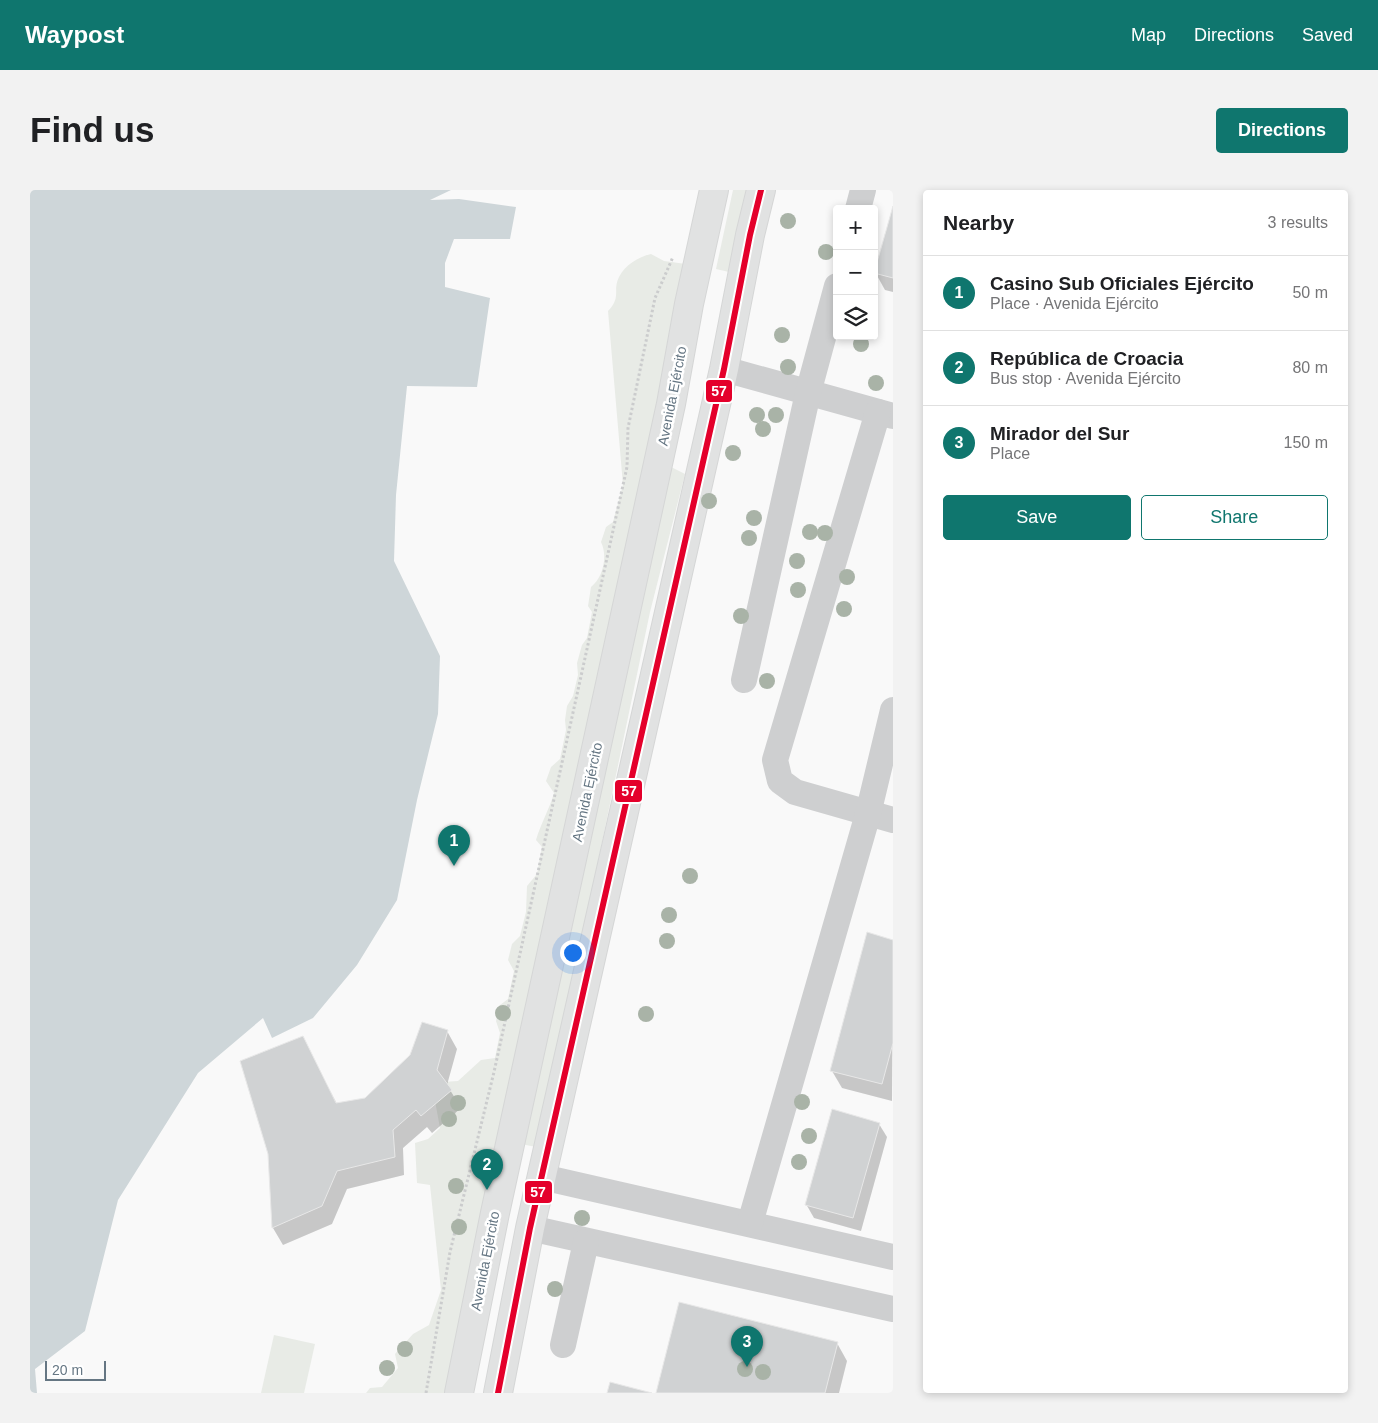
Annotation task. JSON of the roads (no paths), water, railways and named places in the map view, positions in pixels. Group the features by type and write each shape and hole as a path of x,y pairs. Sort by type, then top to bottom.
{"highway":[{"name":"Avenida Ejército","path":"459,1392 495,1213 672,404 689,304 714,190"},
{"path":"498,1393 530,1228 724,369 750,235 761,190"}],"lane":[{"path":"859,205 863,190"},
{"path":"744,680 808,394 835,295"},
{"path":"724,369 885,414 775,760 780,781 795,792 893,820"},
{"path":"750,1223 868,814 893,710"},
{"path":"542,1176 893,1257"},
{"path":"530,1228 893,1309"},
{"path":"563,1345 586,1242"}],"place":[{"name":"Casino Sub Oficiales Ejército","path":"454,866"},
{"name":"República de Croacia","path":"487,1190"},
{"name":"Mirador del Sur","path":"747,1367"}]}
